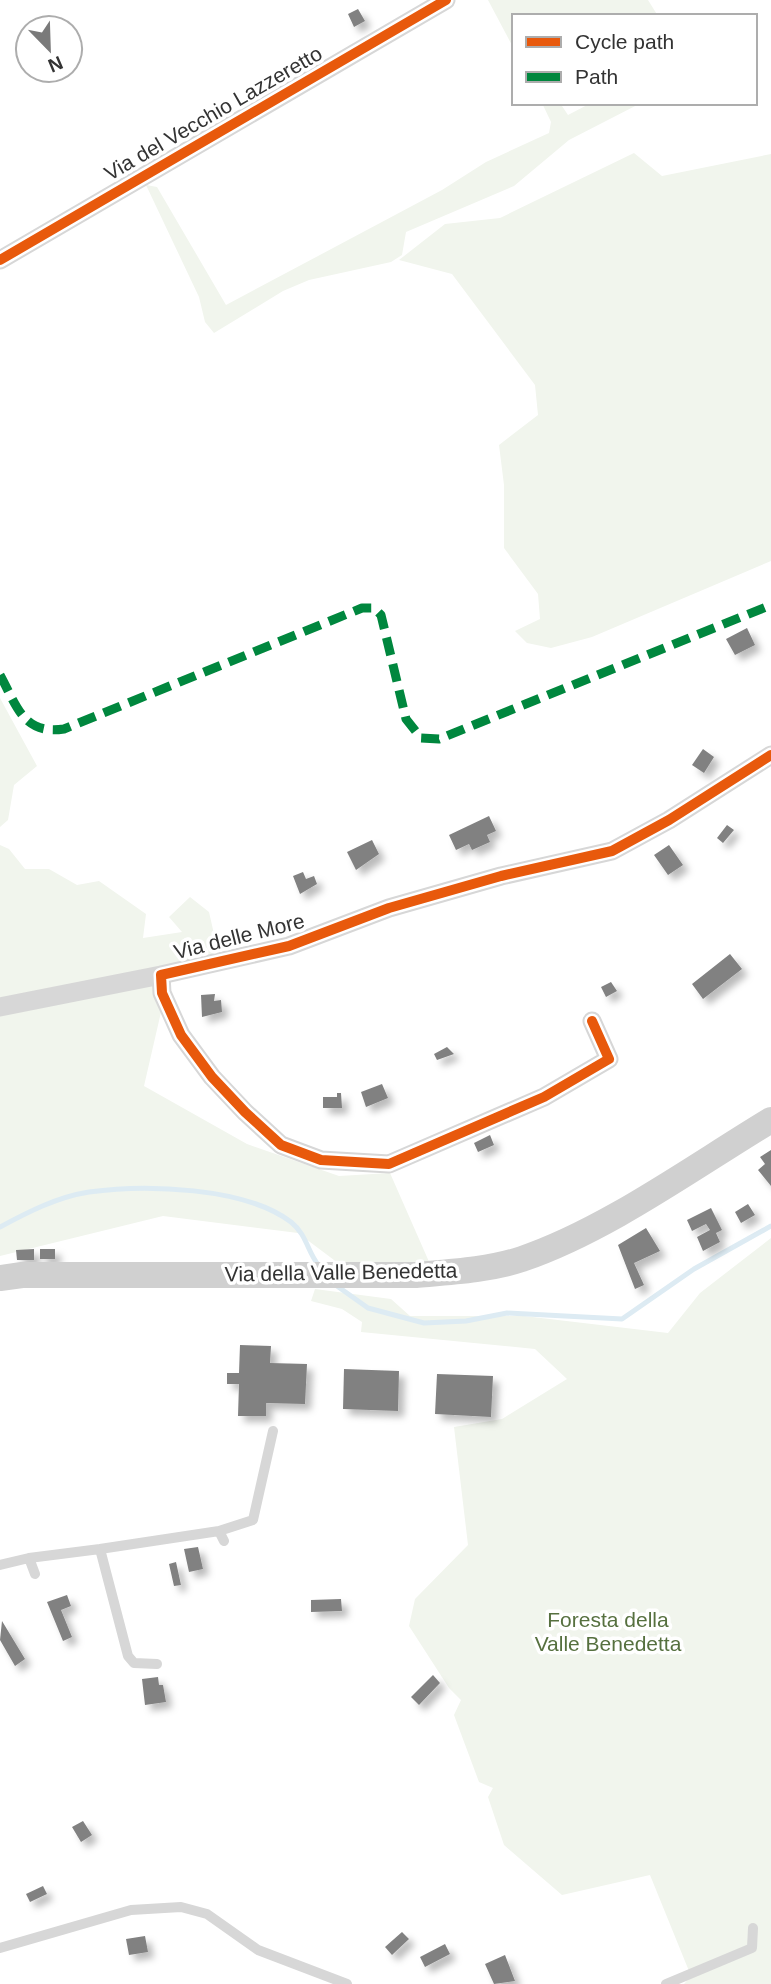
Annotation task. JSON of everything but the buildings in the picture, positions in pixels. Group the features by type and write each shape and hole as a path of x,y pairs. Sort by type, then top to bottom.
{"main road":[{"name":"Via della Valle Benedetta","path":"0,1278 22,1275 416,1275 463,1271 520,1259 576,1237 771,1121"}],"street":[{"name":"Via del Vecchio Lazzeretto","path":"0,260 97,197 353,53 386,29 446,0"},
{"name":"Via delle More","path":"592,1021 609,1059 544,1097 389,1164 321,1160 281,1145 244,1112 212,1077 181,1035 162,993 161,975 289,946 401,905 501,876 612,850 669,820 771,755"},
{"path":"0,1007 161,975"}],"lane":[{"path":"0,1565 29,1558 221,1536 253,1520 273,1431"},
{"path":"100,1549 128,1656 134,1663 157,1664"},
{"path":"29,1558 35,1574"},
{"path":"1,1950 131,1910 181,1907 207,1914 258,1950 346,1984"},
{"path":"666,1984 752,1948 753,1928"}],"green space":[{"path":"488,0 648,0 657,14 512,14 512,45"},
{"path":"543,105 561,105 568,115 587,105 637,105 569,140 514,186 406,232 402,255 391,262 309,280 283,291 214,333 205,322 199,297 146,185 157,187 226,305 442,190 486,162 549,133 551,122"},
{"path":"634,153 662,176 771,154 771,561 592,637 551,648 527,643 515,631 540,619 538,594 504,548 504,485 499,445 538,415 535,385 452,274 399,260 445,224 500,218"},
{"path":"0,698 37,766 14,785 8,820 0,827"},
{"path":"0,845 9,849 25,869 49,869 77,885 99,881 146,914 143,938 182,932 169,917 190,897 209,912 219,956 170,973 144,1086 247,1144 339,1176 390,1173 430,1264 338,1263 298,1233 163,1216 0,1256"},
{"name":"Foresta della Valle Benedetta","path":"771,1238 771,1984 684,1984 691,1976 650,1875 562,1895 504,1845 488,1797 493,1788 479,1782 454,1715 461,1700 449,1688 409,1626 415,1599 468,1545 454,1427 502,1419 567,1379 535,1349 361,1332 362,1322 342,1309 311,1301 315,1289 391,1299 410,1316 524,1316 668,1333 700,1293"}],"waterway":[{"path":"0,1227 54,1201 77,1194 138,1188 194,1191 248,1201 271,1210 291,1222 300,1232 319,1266"},
{"path":"337,1286 368,1308 424,1323 466,1321 507,1313 622,1319 694,1269 771,1226"}],"marked path":[{"path":"0,675 17,707 30,723 50,730 64,729 362,608 374,608 381,615 406,719 421,738 439,739 771,605"}],"cycle path":[{"path":"0,260 446,0"},
{"path":"592,1021 609,1059 544,1097 389,1164 321,1160 281,1145 212,1077 181,1035 162,993 161,975 289,946 389,908 501,876 612,851 669,820 771,755"}]}
